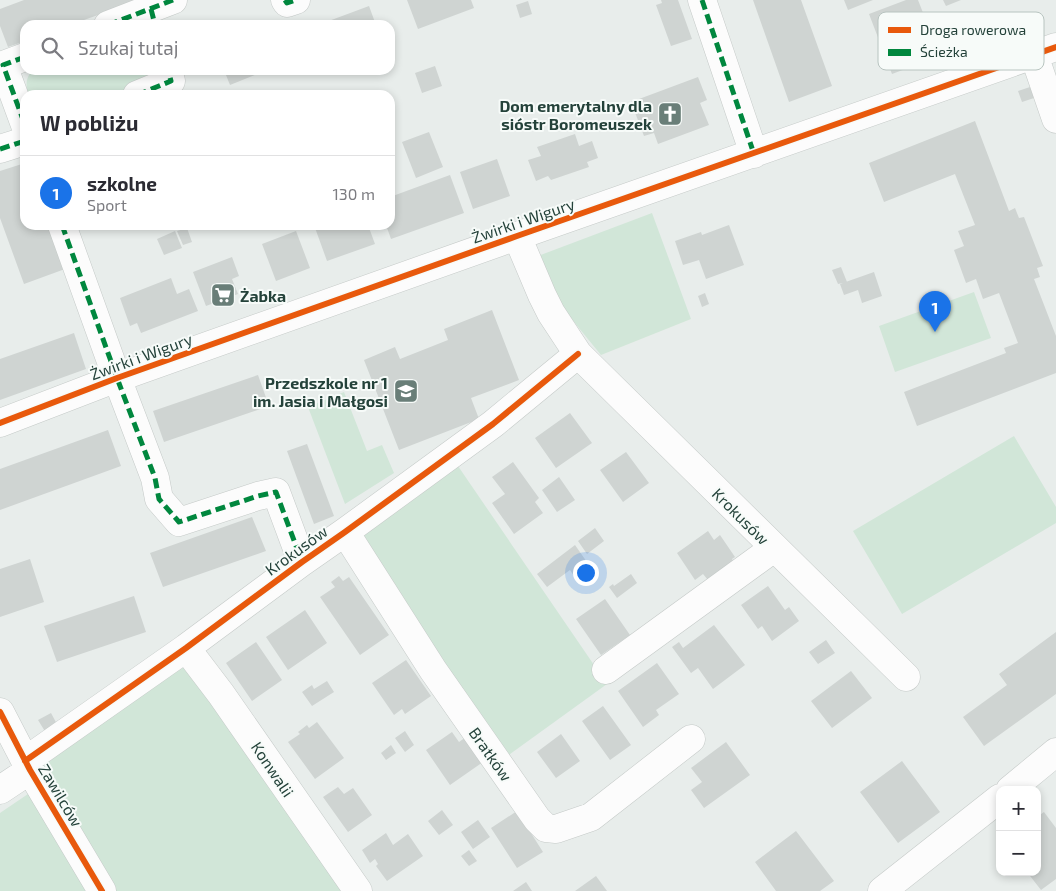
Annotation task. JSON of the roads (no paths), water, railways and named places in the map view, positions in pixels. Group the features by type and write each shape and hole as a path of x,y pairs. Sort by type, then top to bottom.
{"street":[{"path":"285,0 287,3 296,0"},
{"path":"702,0 754,154"},
{"path":"124,20 164,7"},
{"path":"1045,51 1056,119"},
{"path":"7,61 20,107"},
{"name":"Żwirki i Wigury","path":"0,423 117,378 991,70"},
{"path":"149,90 171,81 169,75"},
{"path":"0,149 20,142"},
{"path":"64,230 117,378"},
{"name":"Krokusów","path":"517,236 551,313 578,354 906,677"},
{"name":"Krokusów","path":"0,790 27,765 493,424 578,354"},
{"name":"Żwirki i Wigury","path":"117,378 155,478 159,499 179,522 276,492 302,562"},
{"name":"Bratków","path":"345,532 433,670 536,819 546,828 556,829 591,817 690,739"},
{"path":"606,670 774,548"},
{"name":"Konwalii","path":"186,648 221,694 358,891"},
{"name":"Zawilców","path":"0,712 27,765 102,891"},
{"path":"1015,786 1056,752"},
{"path":"882,891 996,801"}],"place":[{"name":"Dom emerytalny dla sióstr Boromeuszek","path":"670,114"},
{"name":"Żabka","path":"223,295"},
{"name":"szkolne","path":"935,332"},
{"name":"Przedszkole nr 1 im. Jasia i Małgosi","path":"406,391"}]}
